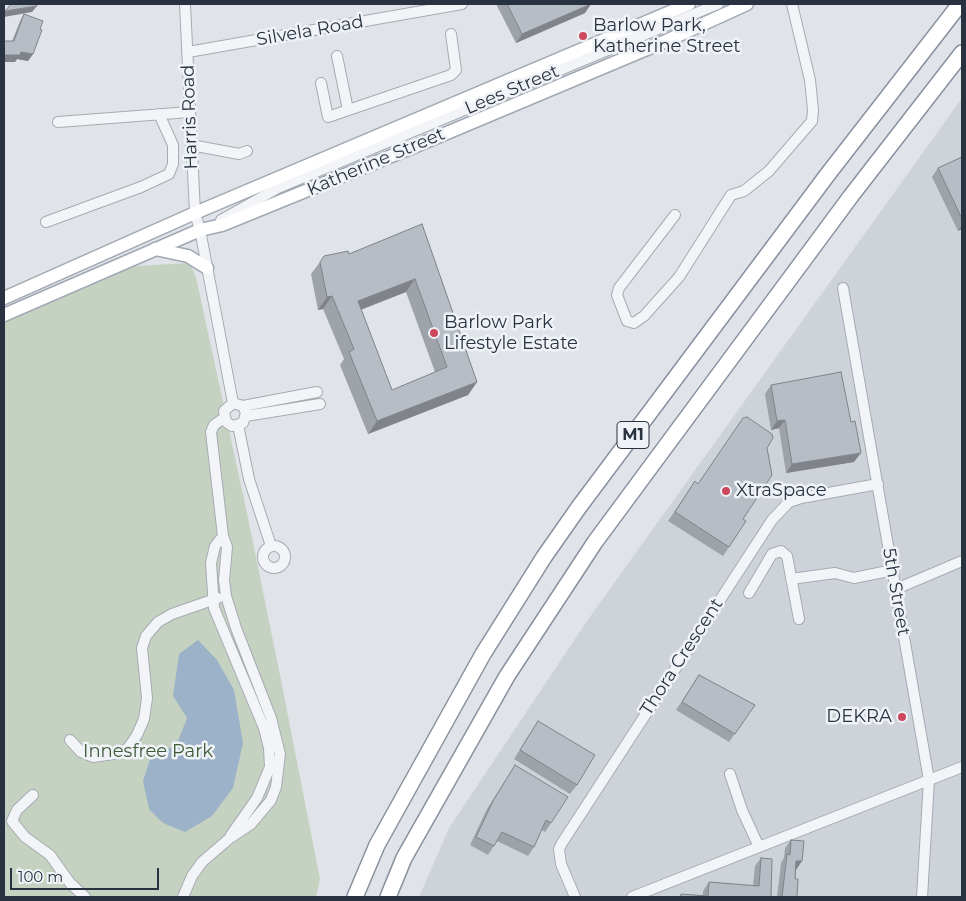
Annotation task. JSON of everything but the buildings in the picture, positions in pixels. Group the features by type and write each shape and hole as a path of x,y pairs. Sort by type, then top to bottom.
{"highway":[{"name":"M1","path":"355,897 377,845 474,672 544,557 579,507 828,174 960,4"},
{"name":"M1","path":"388,897 404,858 507,676 590,550 851,196 962,53"}],"main road":[{"name":"Katherine Street","path":"5,297 194,213 689,4"},
{"name":"Katherine Street","path":"7,313 200,230 222,225 338,179 666,41 746,4"},
{"path":"155,249 188,256 207,268"}],"street":[{"name":"Harris Road","path":"185,4 194,213 200,230 240,409"},
{"name":"Silvela Road","path":"188,52 462,4"},
{"name":"Lees Street","path":"200,230 278,188 718,4"},
{"path":"675,215 619,288 617,295 627,321 634,323 644,316 679,277 731,195 744,191 769,172 812,121 813,110 810,80 792,4"},
{"path":"321,83 328,117 454,72 451,34"},
{"path":"336,56 348,110"},
{"path":"58,122 190,112"},
{"path":"46,222 140,188 169,174 173,164 172,145 158,114"},
{"path":"191,145 239,154 247,151"},
{"name":"5th Street","path":"843,288 929,780 922,897"},
{"path":"240,409 318,392"},
{"path":"240,409 243,423 238,425 229,424 224,418 224,411 240,409 320,404"},
{"path":"183,897 192,876 202,862 230,838 251,824 271,800 276,787 280,754 271,718 226,596 224,580 227,547 223,536 211,432 214,426 224,418"},
{"path":"238,425 258,511 271,546"},
{"name":"Thora Crescent","path":"575,897 561,864 560,849 562,843 772,520 789,502 801,498 878,484"},
{"path":"223,536 215,546 211,563 213,600 217,616 249,689 269,748 270,767 257,798 230,838"},
{"path":"749,593 776,551 781,551 787,556 799,619"},
{"path":"896,589 962,561"},
{"path":"791,579 834,573 854,578 893,570"},
{"path":"70,740 81,752 94,757 114,754 128,748 137,735 144,719 147,698 142,655 146,636 152,627 172,614 226,596"},
{"path":"632,897 962,767"},
{"path":"730,774 742,810 759,847"},
{"path":"33,795 16,810 12,821 25,837 54,860 70,883 85,897"}],"shaded area":[{"path":"962,98 962,897 419,897 449,828 589,618"}],"green space":[{"name":"Innesfree Park","path":"190,263 196,277 280,675 320,879 316,897 4,897 4,324 15,314 136,266"}],"water":[{"path":"198,640 217,660 234,690 243,743 233,788 212,816 185,832 163,823 149,809 143,781 150,759 177,744 187,718 173,696 179,654"}],"place":[{"name":"Barlow Park, Katherine Street","path":"583,36"},
{"name":"Barlow Park Lifestyle Estate","path":"434,333"},
{"name":"XtraSpace","path":"726,491"},
{"name":"DEKRA","path":"902,717"}]}
